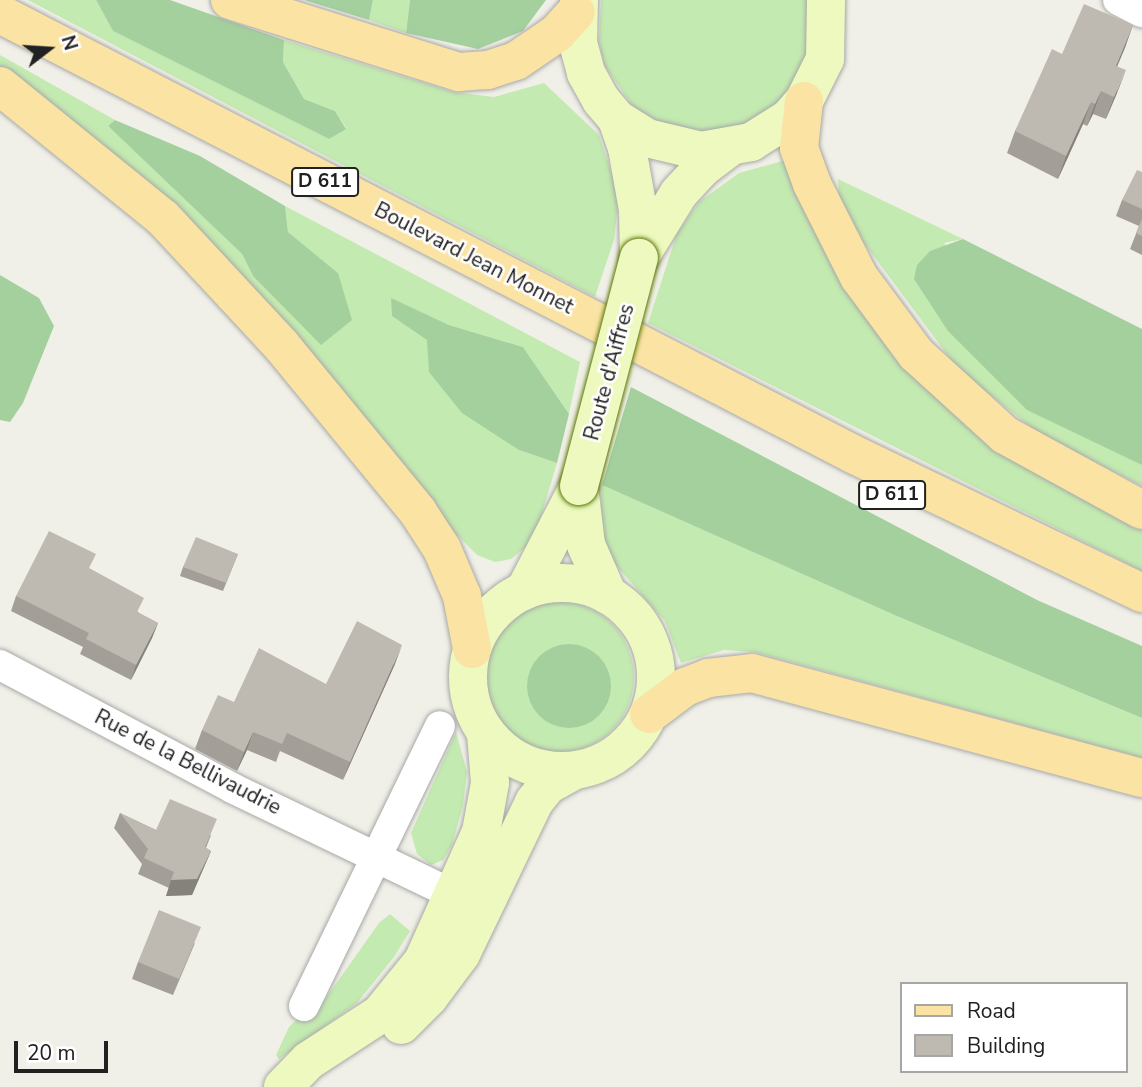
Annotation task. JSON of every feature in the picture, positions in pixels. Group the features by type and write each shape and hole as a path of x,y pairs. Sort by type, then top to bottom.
{"main road":[{"path":"230,0 459,72 488,70 516,61 556,33 578,6"},
{"path":"830,4 825,59 804,101 799,148 812,184 859,277 916,354 1004,435 1142,510"},
{"path":"578,6 586,73 617,119 673,148 729,148 771,131 804,101"},
{"name":"Boulevard Jean Monnet","path":"0,14 648,359"},
{"name":"Boulevard Jean Monnet","path":"0,33 648,359"},
{"path":"0,86 163,218 281,345 418,512 442,549 462,596 472,649 471,701 486,733 491,763 487,804 470,901 454,965 415,1013 310,1087"},
{"name":"Route d'Aiffres","path":"525,590 579,486 639,258 638,210 627,148 617,119"},
{"name":"Route d'Aiffres","path":"639,258 679,193 702,167 729,148"},
{"name":"D 611","path":"648,359 1142,593"},
{"name":"D 611","path":"648,359 865,483 1142,612"},
{"name":"Route d'Aiffres","path":"579,486 586,545 608,595"},
{"path":"472,649 492,614 525,590 567,583 608,595 626,608 651,647 655,692 649,714"},
{"path":"283,1087 308,1061 380,1014 395,999 470,901 534,802 548,785 573,771 619,753 649,714 685,687 708,678 752,673 1142,778"},
{"path":"486,733 515,759 534,767 573,771"}],"street":[{"path":"1118,0 1142,12"},
{"name":"Rue de la Bellivaudrie","path":"0,665 232,788 470,901"},
{"path":"304,1006 440,726"}],"green space":[{"path":"28,0 96,0 113,31 329,139 346,128 335,111 304,99 283,62 284,40 453,92 494,97 544,83 599,135 619,196 614,240 595,297"},
{"path":"96,0 170,0 284,40 283,62 304,99 335,111 346,129 329,139 113,31"},
{"path":"304,0 373,0 369,20"},
{"path":"373,0 410,0 406,33 369,20"},
{"path":"410,0 546,0 523,31 478,49 406,33"},
{"path":"601,0 808,0 811,29 804,65 782,100 743,126 696,133 651,119 632,105 605,66 599,44"},
{"path":"0,55 115,120 108,126 242,254 253,276 338,273 288,232 285,206 580,362 569,414 523,347 449,325 392,299 392,316 428,339 429,372 519,450 557,463 539,523 526,547 511,559 495,562 477,555 0,71"},
{"path":"115,120 200,156 285,206 288,232 338,273 352,320 321,345 253,276 242,254 108,126"},
{"path":"786,160 874,321 1142,521 1142,571 648,323 677,233 699,202 739,173"},
{"path":"838,179 963,239 944,243 1142,465 1142,486 1037,432 958,369 861,239 839,198"},
{"path":"963,239 1142,329 1142,465 1027,410 948,331 914,279 917,265 930,251"},
{"path":"0,275 39,298 54,326 23,403 10,422 0,420"},
{"path":"391,298 449,325 523,347 569,414 557,463 519,450 462,413 429,372 427,340 392,316"},
{"path":"631,387 1037,600 1142,646 1142,718 899,617 602,485"},
{"path":"602,485 899,617 1142,718 1142,758 755,652 724,650 681,663 665,621 615,564 606,544 600,524"},
{"path":"559,602 588,608 612,624 628,648 634,677 628,706 612,730 588,746 559,752 530,746 506,730 490,706 484,677 490,648 506,624 530,608"},
{"path":"569,644 592,651 604,663 611,686 604,709 592,721 569,728 546,721 534,709 527,686 534,663 546,651"},
{"path":"456,732 467,772 463,806 452,845 443,860 431,865 417,854 411,833"},
{"path":"390,914 410,931 394,957 357,1003 279,1059 276,1055 289,1027 306,1010 323,1002 379,923"}],"building":[{"path":"1084,4 1133,25 1116,66 1126,70 1114,97 1101,91 1095,104 1091,102 1066,156 1015,131 1052,49 1062,54"},
{"path":"1137,170 1142,172 1142,209 1122,200"},
{"path":"1142,219 1142,236 1136,233"},
{"path":"49,531 96,554 89,568 144,598 137,612 158,623 136,665 86,639 89,633 16,596"},
{"path":"196,537 238,554 226,583 183,567"},
{"path":"357,621 402,645 350,762 287,733 282,744 253,732 244,752 202,730 218,695 234,702 259,648 326,684"},
{"path":"170,799 217,819 205,847 211,851 197,879 171,880 174,872 144,858 148,849 120,813 156,830"},
{"path":"159,910 201,927 179,979 138,962"}]}
